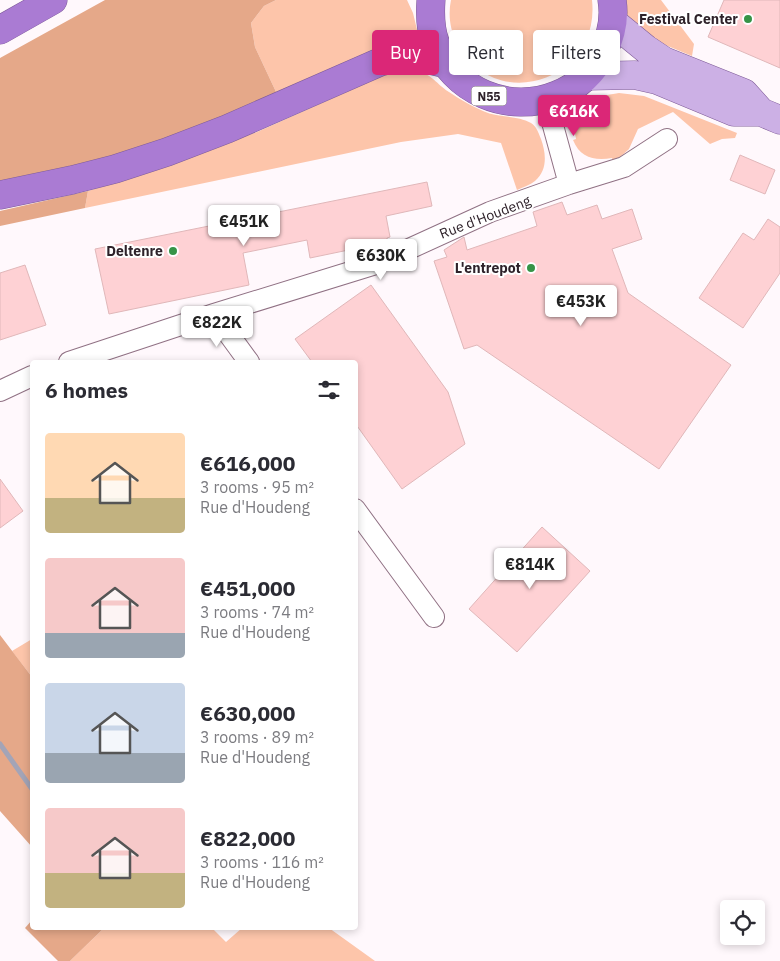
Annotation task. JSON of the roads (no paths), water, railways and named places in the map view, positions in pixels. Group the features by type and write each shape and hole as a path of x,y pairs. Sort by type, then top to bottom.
{"highway":[{"path":"0,30 53,0"},
{"name":"N55","path":"427,5 434,42 446,64 462,81 480,93 502,101 524,103 546,100 568,90 587,76 599,60 608,42 613,11"},
{"path":"0,195 115,169 166,152 227,129 380,62 408,55 446,64"}],"main road":[{"name":"N55","path":"613,11 646,49 664,61 744,92 770,116"},
{"name":"N55","path":"587,76 635,75 657,80 734,112 770,116"}],"street":[{"path":"546,100 569,184"},
{"name":"Rue d'Houdeng","path":"75,360 214,314 376,264 473,220 569,184 624,167 667,139"},
{"path":"214,314 248,360"},
{"path":"0,391 30,377"},
{"path":"358,513 434,617"}],"waterway":[{"path":"0,744 30,786"}],"place":[{"name":"Festival Center","path":"748,19"},
{"name":"Deltenre","path":"173,251"},
{"name":"L'entrepot","path":"531,268"}]}
